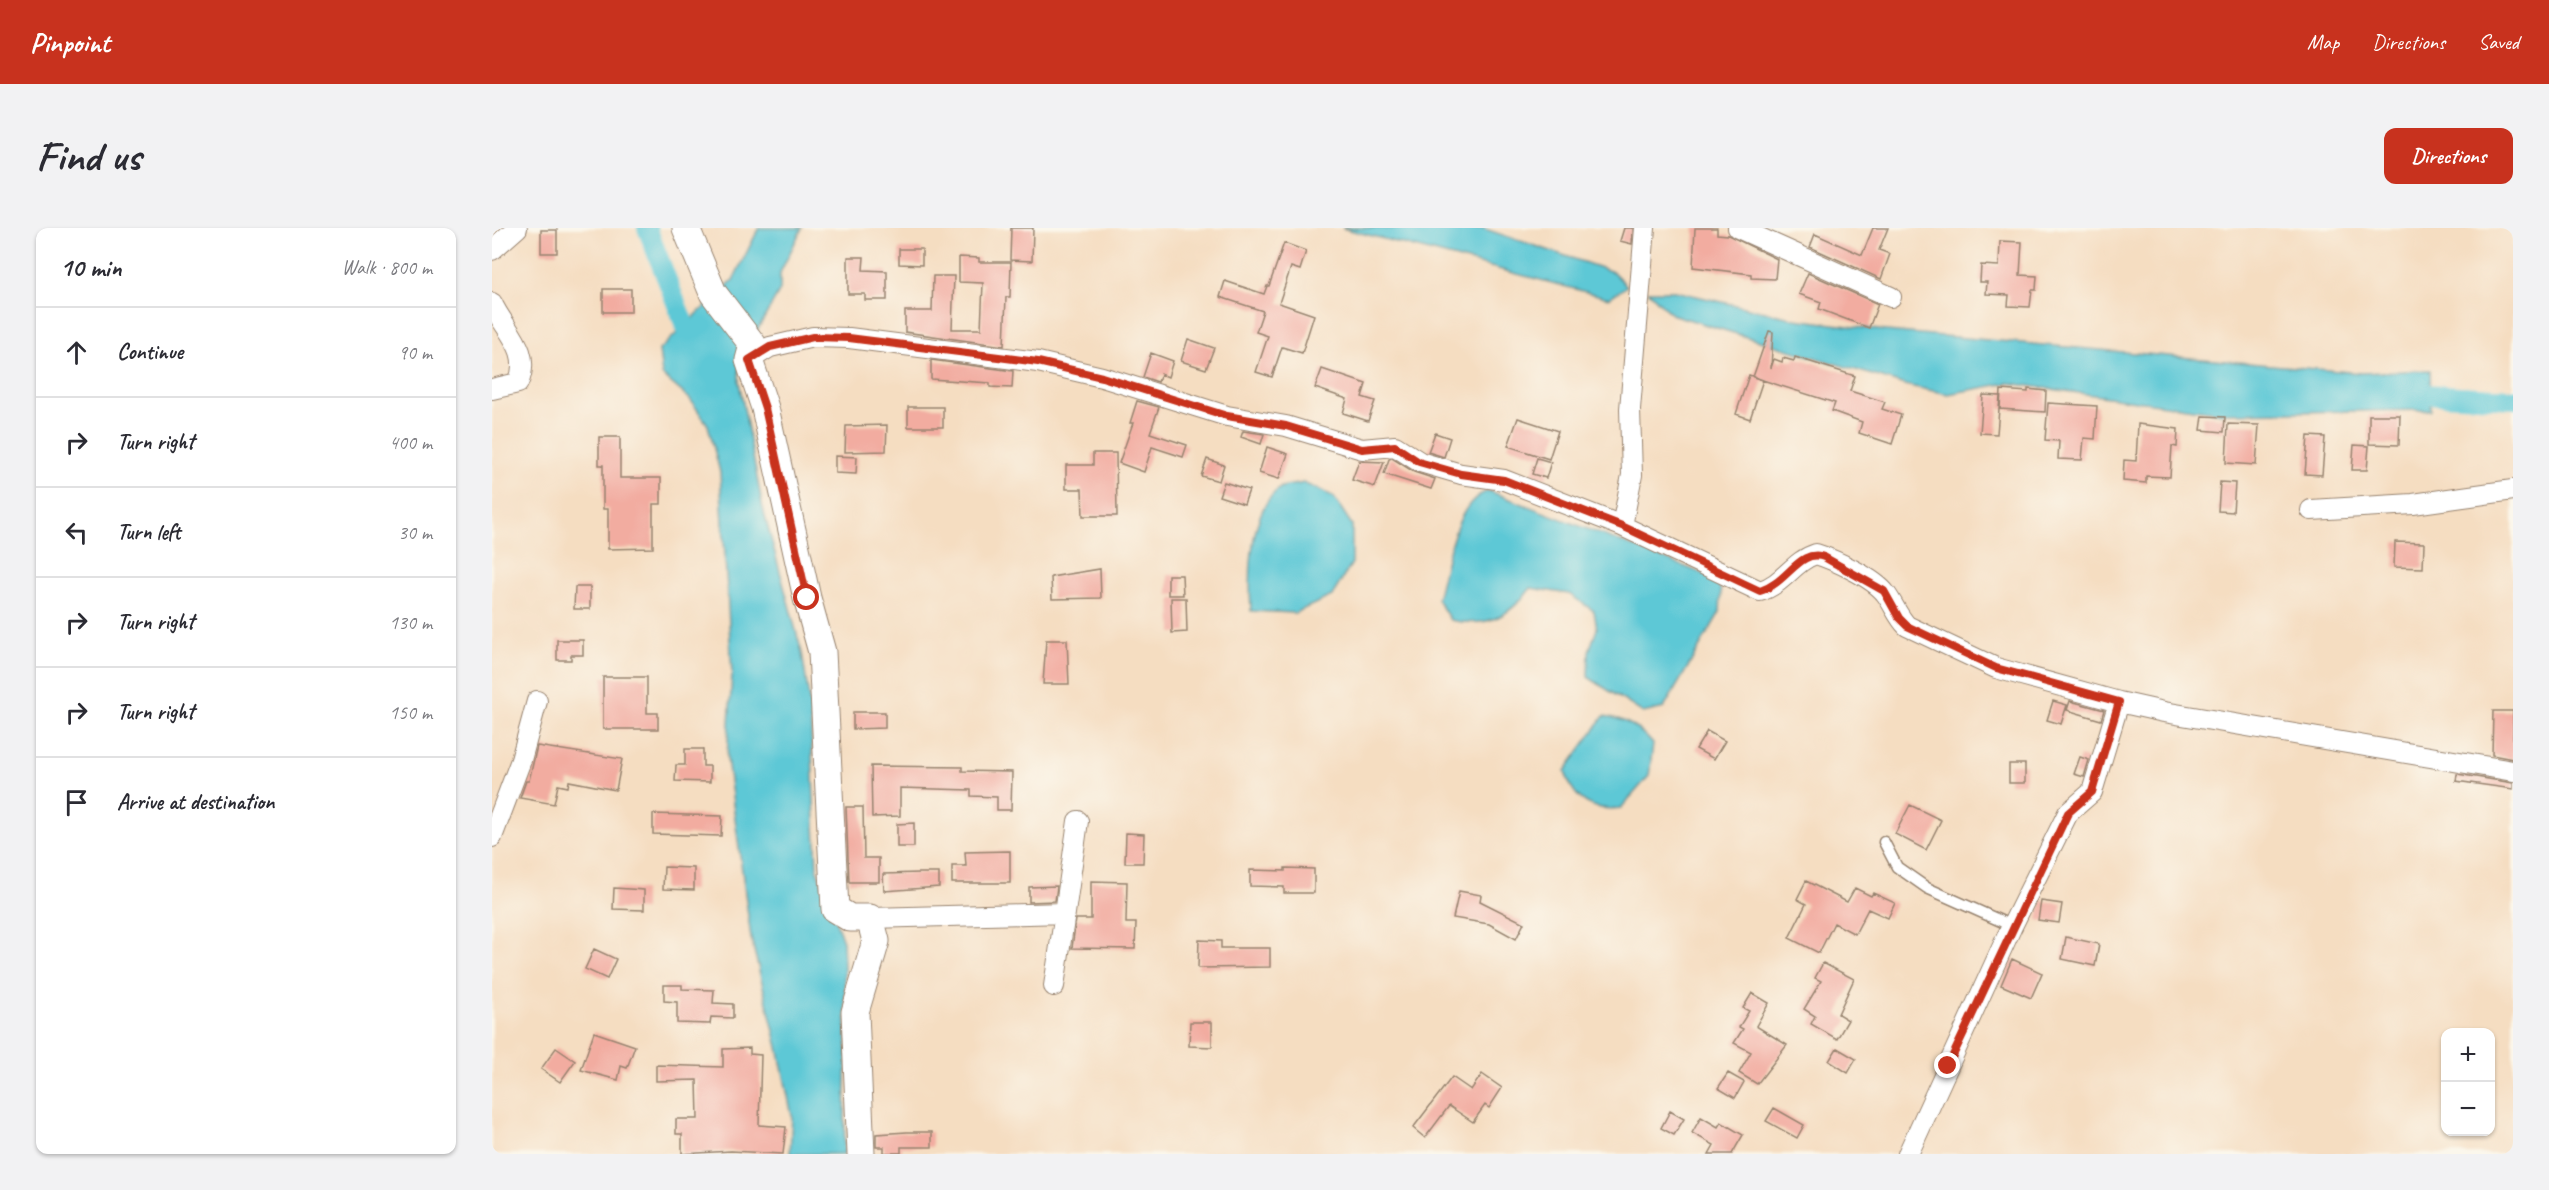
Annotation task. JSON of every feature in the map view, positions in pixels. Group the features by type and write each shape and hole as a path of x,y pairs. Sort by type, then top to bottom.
{"street":[{"path":"492,250 517,228"},
{"path":"686,228 713,292 751,352 807,598 822,652 835,909 850,918 1065,913"},
{"path":"1622,526 1632,475 1630,409 1645,228"},
{"path":"1738,228 1891,297"},
{"path":"492,303 518,344 523,359 523,372 518,383 492,390"},
{"path":"751,352 813,337 849,338 1038,362 1102,377 1227,416 1286,426 1362,449 1395,446 1419,462 1461,474 1504,480 1622,526 1760,591 1773,588 1805,557 1816,554 1884,591 1899,618 1907,626 1996,668 2164,712 2513,771"},
{"path":"2311,510 2413,504 2513,490"},
{"path":"492,837 521,760 537,701"},
{"path":"1908,1154 2012,926 2068,813 2092,792 2119,702"},
{"path":"1054,986 1078,821"},
{"path":"861,1154 855,1012 876,941 870,918"}],"lane":[{"path":"1884,842 1897,867 1927,888 2012,926"}],"water":[{"path":"759,228 802,228 780,273 780,290 739,362 739,382 763,509 802,653 810,705 817,870 843,941 847,1048 844,1154 790,1154 792,1116 778,1047 751,938 727,758 732,674 720,472 708,425 690,399 662,375 659,350 733,280"},
{"path":"1342,228 1482,228 1613,272 1627,286 1609,298"},
{"path":"1648,291 1675,291 1795,319 1886,331 2361,373 2430,370 2431,410 2222,413 2008,383 1948,394 1909,386 1671,314"},
{"path":"1303,483 1333,496 1352,525 1352,563 1332,596 1295,613 1251,611 1250,580 1253,545 1262,512 1269,498 1280,488"},
{"path":"1489,491 1717,579 1721,592 1720,612 1664,708 1643,713 1588,677 1589,651 1597,629 1594,611 1569,594 1531,588 1514,607 1495,618 1475,623 1450,620 1437,599 1453,537 1467,507 1477,497"},
{"path":"1604,716 1619,719 1631,725 1653,744 1649,776 1621,808 1601,808 1585,802 1573,790 1565,771"}],"building":[{"path":"1011,228 1033,228 1032,261 1010,260"},
{"path":"1624,228 1633,228 1632,244 1620,241"},
{"path":"1695,228 1717,228 1717,234 1728,235 1777,259 1775,279 1751,278 1751,274 1693,267"},
{"path":"1873,228 1888,228 1879,250 1890,254 1881,279 1810,247 1815,234 1862,255"},
{"path":"541,230 557,230 557,253 541,253"},
{"path":"2000,241 2022,242 2020,275 2037,276 2036,290 2032,290 2030,307 2008,306 2009,295 1986,294 1987,282 1980,282 1981,265 1999,266"},
{"path":"1284,243 1306,251 1300,270 1291,267 1279,303 1314,315 1302,353 1282,347 1272,377 1256,372 1268,336 1256,332 1263,311 1220,297 1225,281 1264,294"},
{"path":"899,249 922,249 922,265 899,264"},
{"path":"848,257 864,257 863,270 887,271 887,300 865,300 865,294 848,294"},
{"path":"959,257 979,258 979,262 1011,262 1010,297 1006,297 1004,346 905,332 905,311 932,311 933,276 954,276 952,329 981,329 983,283 959,282"},
{"path":"1808,273 1878,304 1869,328 1819,309 1821,302 1799,294"},
{"path":"603,289 631,289 631,312 603,312"},
{"path":"1769,331 1773,332 1771,368 1774,359 1782,362 1783,358 1794,361 1795,357 1855,376 1850,391 1885,402 1882,409 1901,415 1892,444 1859,433 1862,422 1832,411 1835,403 1753,377"},
{"path":"1188,339 1214,348 1206,369 1181,361"},
{"path":"1151,353 1173,361 1168,377 1161,374 1158,382 1143,377"},
{"path":"931,360 1013,371 1012,388 990,387 990,383 931,379"},
{"path":"1322,369 1366,384 1362,397 1375,401 1368,421 1343,413 1347,399 1315,388"},
{"path":"1749,375 1763,380 1750,419 1736,414"},
{"path":"2028,389 2046,391 2045,412 2000,409 2001,390 2028,392"},
{"path":"1983,395 2000,396 1997,434 1980,433"},
{"path":"1137,401 1159,407 1150,433 1187,445 1183,457 1152,447 1144,472 1119,463 1133,423 1130,423"},
{"path":"2048,403 2097,406 2095,439 2084,438 2082,460 2058,459 2059,441 2045,440"},
{"path":"908,407 943,407 943,427 908,427"},
{"path":"2369,415 2400,415 2399,445 2369,444"},
{"path":"2203,416 2225,417 2224,432 2201,430"},
{"path":"1518,418 1558,431 1549,459 1508,446"},
{"path":"2138,424 2178,429 2177,447 2172,446 2170,477 2146,476 2146,483 2123,481 2124,460 2136,461"},
{"path":"2228,424 2259,425 2256,465 2226,463"},
{"path":"887,425 886,451 845,452 846,426"},
{"path":"1243,431 1264,434 1261,444 1241,437"},
{"path":"1435,433 1450,438 1444,457 1428,452"},
{"path":"2308,436 2325,437 2322,475 2305,474"},
{"path":"599,437 620,437 620,478 661,478 661,504 653,504 653,548 608,549 608,509 603,509 603,465 599,465"},
{"path":"2354,445 2369,446 2367,470 2352,470"},
{"path":"1267,447 1288,454 1279,479 1259,473"},
{"path":"1093,453 1116,453 1117,516 1083,516 1082,489 1066,489 1066,465 1093,465"},
{"path":"835,456 857,457 856,474 835,473"},
{"path":"1392,458 1414,472 1435,479 1431,489 1384,474 1389,459"},
{"path":"1537,458 1551,462 1546,478 1532,474"},
{"path":"1207,459 1224,465 1219,481 1201,476"},
{"path":"1359,461 1384,462 1375,487 1352,480"},
{"path":"1224,482 1249,490 1244,504 1219,496"},
{"path":"2220,482 2235,483 2233,512 2218,511"},
{"path":"2395,542 2424,543 2423,568 2394,567"},
{"path":"1100,569 1101,598 1052,599 1051,577"},
{"path":"1168,575 1182,575 1183,595 1168,595"},
{"path":"575,587 590,587 590,609 574,609"},
{"path":"1171,598 1186,598 1187,632 1172,633"},
{"path":"557,640 583,640 583,655 571,655 571,660 557,660"},
{"path":"1046,640 1067,640 1069,684 1043,684"},
{"path":"603,677 647,677 647,713 658,713 658,729 603,729"},
{"path":"2053,701 2067,705 2061,724 2047,720"},
{"path":"2070,701 2104,710 2101,720 2067,710"},
{"path":"2493,711 2513,711 2513,759 2492,755"},
{"path":"853,712 885,712 885,728 853,729"},
{"path":"1707,731 1725,741 1714,759 1696,749"},
{"path":"537,746 622,759 616,790 569,781 568,787 558,785 554,804 520,798 526,781 529,781"},
{"path":"685,749 703,749 703,766 710,766 710,782 675,781 676,765 685,765"},
{"path":"2080,757 2089,760 2084,777 2074,774"},
{"path":"2009,764 2025,764 2025,783 2009,783"},
{"path":"871,766 962,767 962,771 1012,772 1011,810 997,810 997,797 971,796 971,790 900,788 900,816 872,817"},
{"path":"2457,774 2513,783 2513,789 2456,781"},
{"path":"1910,805 1941,820 1926,850 1895,834"},
{"path":"846,807 863,807 864,858 879,858 879,882 849,882"},
{"path":"653,814 722,816 721,836 653,834"},
{"path":"914,823 914,847 897,847 897,824"},
{"path":"1126,833 1144,834 1143,863 1125,863"},
{"path":"1010,851 1010,883 952,883 952,866 966,866 965,852"},
{"path":"664,867 694,868 694,890 663,889"},
{"path":"1285,868 1314,869 1314,893 1284,893 1284,887 1250,886 1250,870 1285,871"},
{"path":"939,873 939,887 884,891 883,874"},
{"path":"1091,881 1127,882 1126,923 1136,923 1135,949 1072,948 1076,919 1091,919"},
{"path":"1806,881 1847,902 1855,888 1871,896 1873,893 1895,903 1888,918 1868,909 1855,934 1834,923 1819,953 1789,938 1806,904 1797,899"},
{"path":"1057,886 1055,901 1029,902 1029,887"},
{"path":"614,888 644,890 644,910 613,909"},
{"path":"1459,891 1481,895 1480,901 1524,923 1516,939 1489,924 1453,918"},
{"path":"2041,901 2062,904 2059,923 2038,920"},
{"path":"2066,937 2099,944 2095,966 2062,959"},
{"path":"1199,940 1221,941 1221,948 1270,948 1270,967 1198,968"},
{"path":"594,949 616,959 607,979 585,969"},
{"path":"2012,959 2042,973 2031,998 2001,985"},
{"path":"1823,963 1854,979 1838,1014 1848,1020 1837,1039 1811,1024 1815,1016 1804,1009 1821,981 1815,978"},
{"path":"664,985 682,985 682,989 714,990 713,1003 733,1004 733,1018 711,1017 710,1024 677,1023 677,1002 664,1001"},
{"path":"1752,993 1769,1003 1756,1026 1787,1045 1757,1084 1739,1073 1751,1052 1734,1043 1743,1029 1739,1027 1749,1011 1743,1008"},
{"path":"1190,1022 1212,1022 1212,1047 1189,1046"},
{"path":"594,1032 635,1046 627,1068 621,1066 618,1080 581,1070"},
{"path":"556,1048 575,1061 560,1082 541,1069"},
{"path":"750,1048 750,1054 761,1055 759,1125 786,1127 783,1154 731,1151 682,1154 682,1134 676,1134 676,1119 698,1119 697,1080 656,1081 656,1065 723,1067 723,1049"},
{"path":"1837,1048 1856,1059 1848,1073 1829,1061"},
{"path":"1728,1073 1744,1082 1735,1098 1718,1088"},
{"path":"1482,1074 1502,1088 1489,1108 1485,1105 1473,1122 1449,1106 1425,1138 1413,1128 1452,1077 1471,1090"},
{"path":"1774,1108 1804,1125 1797,1138 1766,1121"},
{"path":"1670,1111 1684,1119 1674,1135 1661,1128"},
{"path":"1701,1117 1718,1127 1721,1122 1743,1135 1732,1154 1709,1154 1714,1145 1692,1133"},
{"path":"932,1132 932,1147 901,1147 901,1153 884,1153 884,1147 876,1147 876,1134"}],"waterway":[{"path":"647,228 685,326 701,347"},
{"path":"2406,393 2513,399"}],"route":[{"path":"807,598 765,408 749,360 770,347 813,337 849,338 1038,362 1102,377 1227,416 1286,426 1362,449 1395,446 1419,462 1461,474 1504,480 1622,526 1690,555 1760,591 1773,588 1805,557 1816,554 1824,557 1842,565 1884,591 1899,618 1907,626 1996,668 2119,702 2092,792 2068,813 2012,926 1948,1066"}]}
